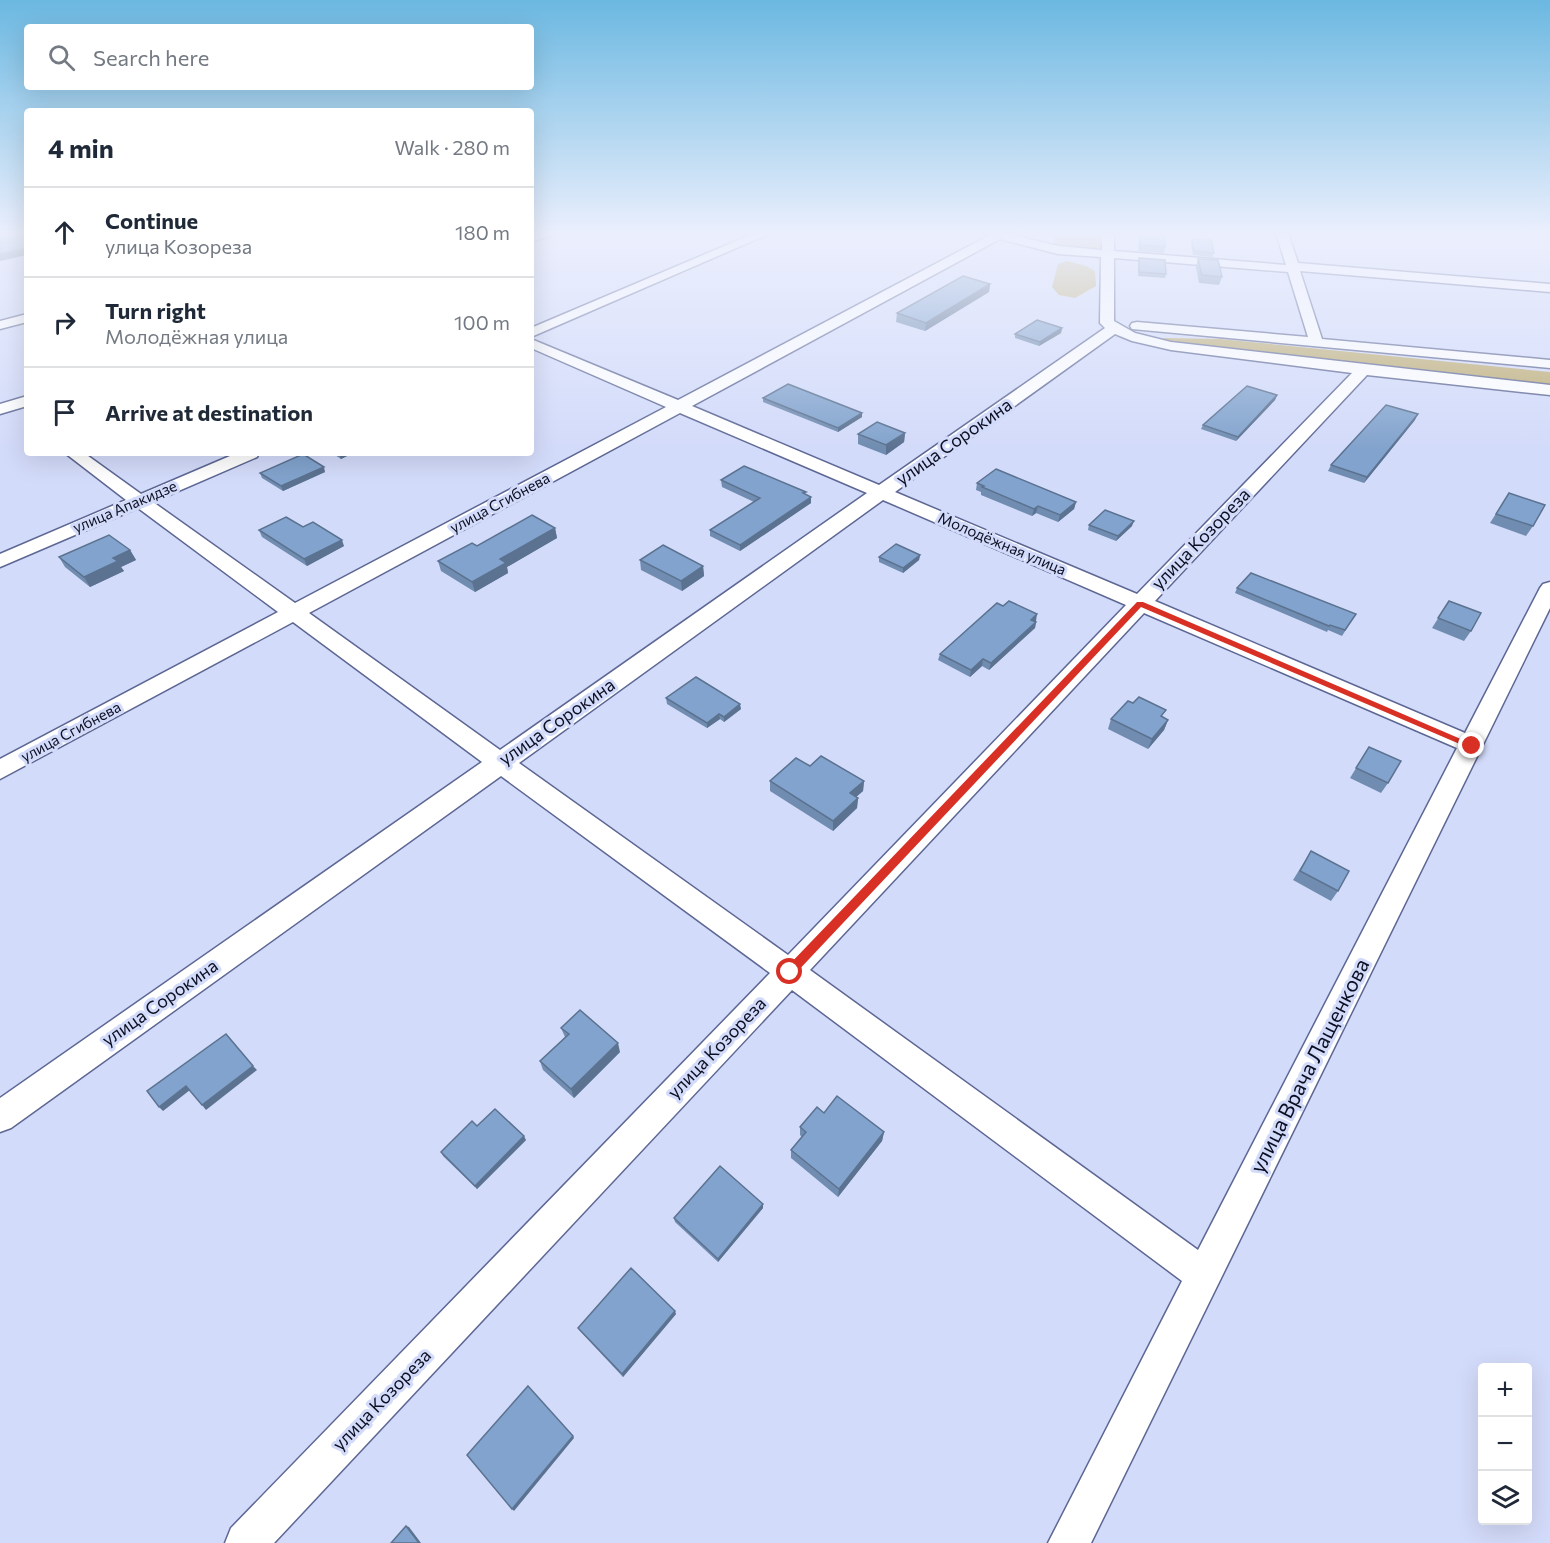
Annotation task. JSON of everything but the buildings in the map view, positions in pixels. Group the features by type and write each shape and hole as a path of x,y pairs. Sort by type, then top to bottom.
{"street":[{"path":"534,332 597,305"},
{"name":"улица Сгибнева","path":"0,770 865,305"},
{"path":"1110,305 1111,326"},
{"path":"1305,305 1316,341"},
{"path":"0,325 24,319"},
{"path":"1111,326 1316,341 1550,364"},
{"path":"1111,326 1142,340 1171,346 1550,390"},
{"name":"улица Сорокина","path":"0,1117 881,493 1111,326"},
{"name":"Молодёжная улица","path":"534,344 1472,746"},
{"name":"улица Козореза","path":"246,1543 1363,370"},
{"path":"4,408 24,401"},
{"path":"4,408 24,418"},
{"path":"77,456 790,972 1204,1276"},
{"name":"улица Апакидзе","path":"0,561 244,456"},
{"name":"улица Врача Лащенкова","path":"1069,1543 1550,588"}],"shaded area":[{"path":"1165,338 1221,339 1550,372 1550,388 1174,344 1160,340"}],"route":[{"path":"790,972 1140,603 1472,746"}]}
